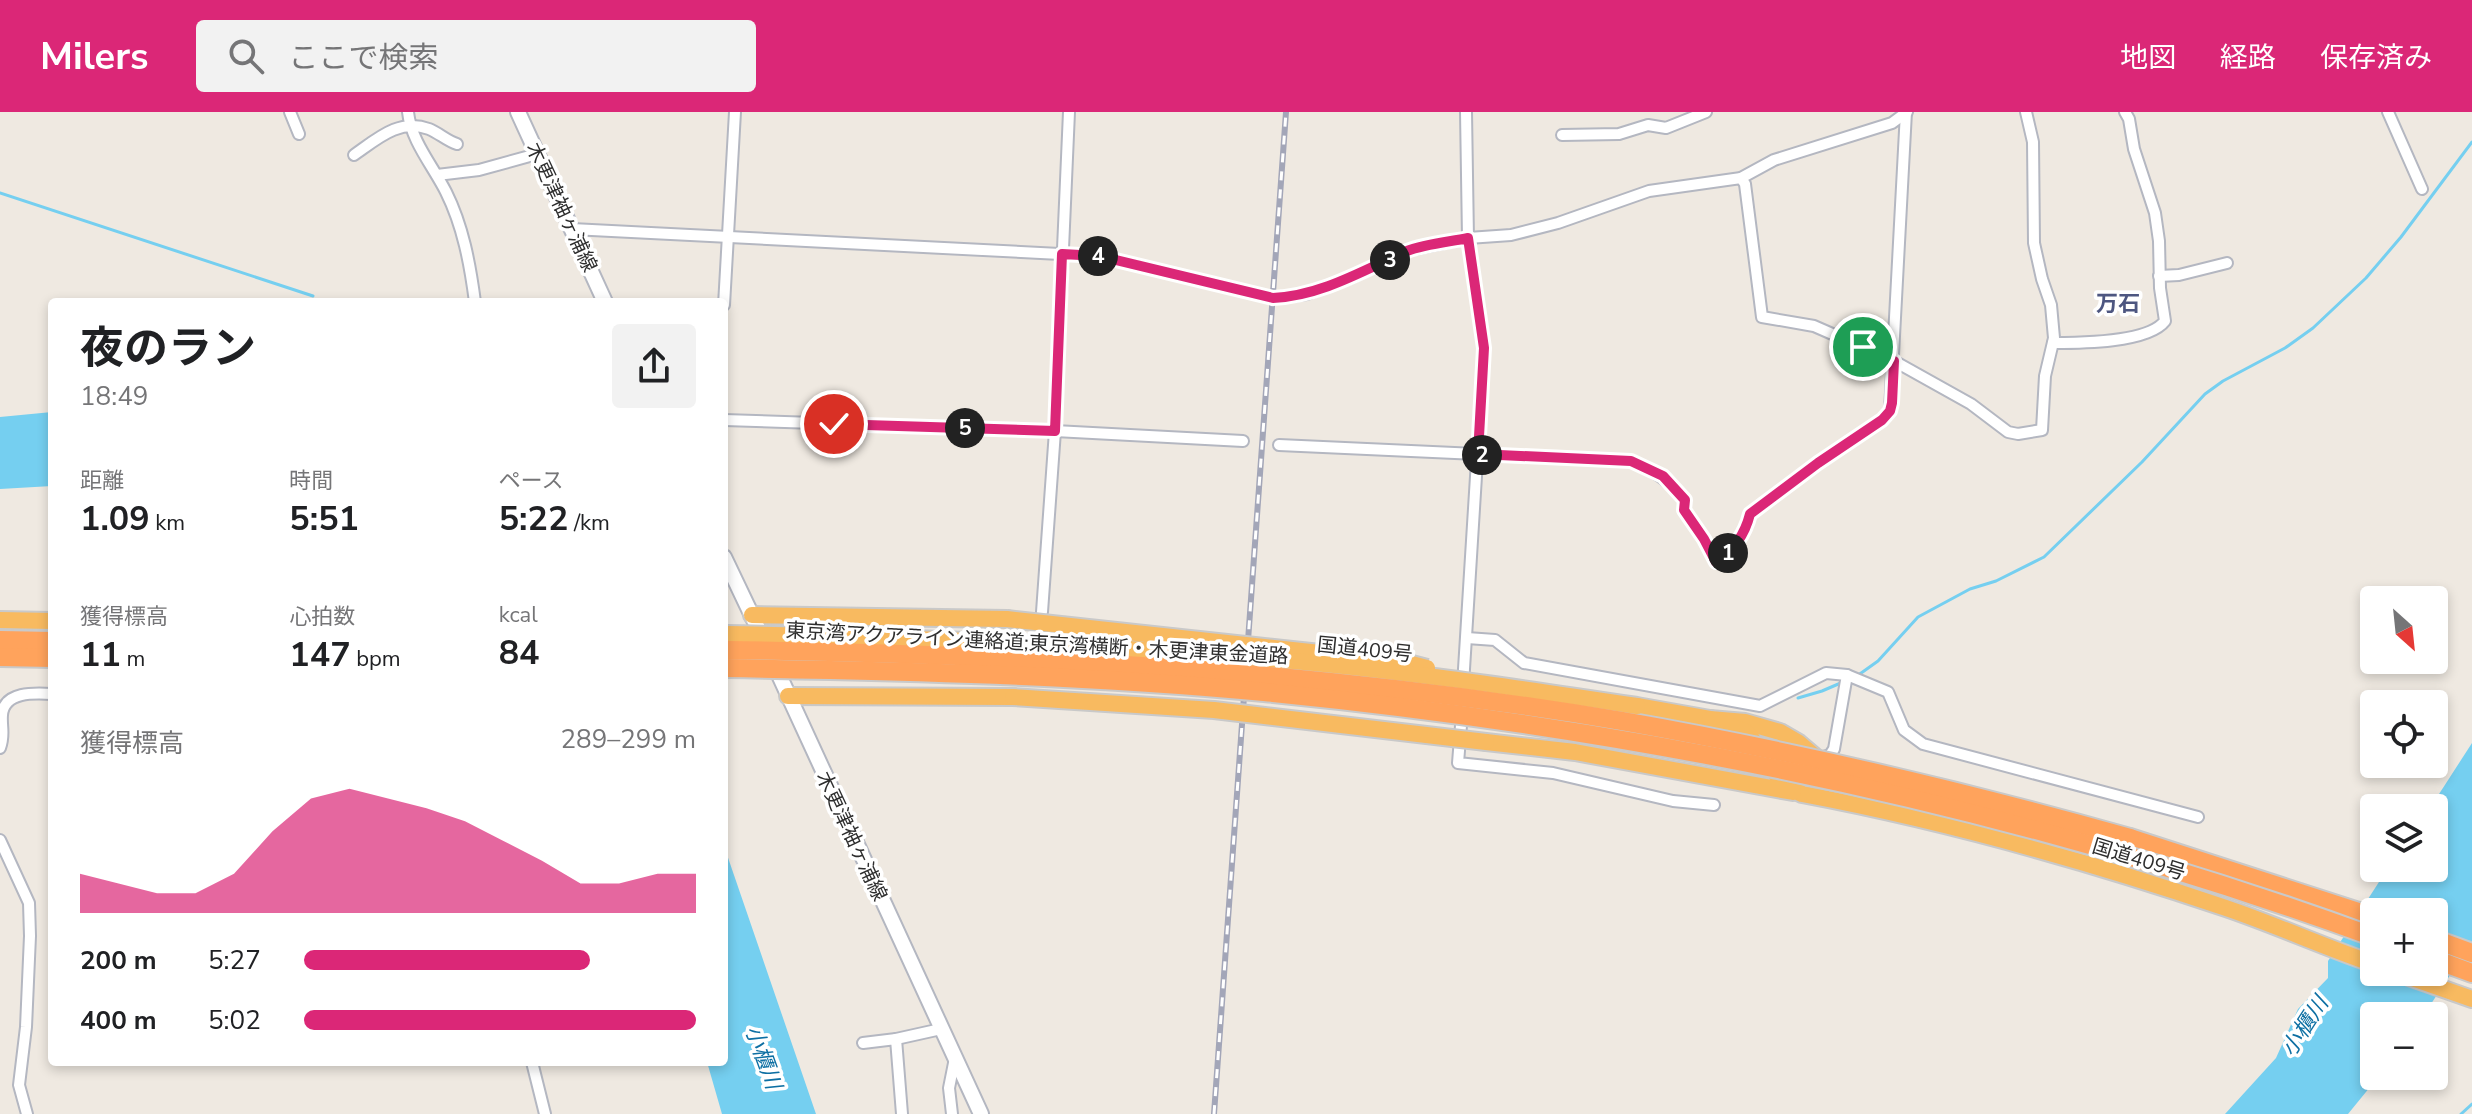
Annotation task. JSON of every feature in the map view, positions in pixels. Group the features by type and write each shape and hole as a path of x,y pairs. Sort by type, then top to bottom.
{"highway":[{"path":"752,615 1007,619 1404,662 1496,685"},
{"path":"0,620 48,621"},
{"name":"国道409号","path":"728,634 939,639 1289,661 1496,685 1745,722 1780,732 1799,743 1864,797 1887,810"},
{"path":"0,640 48,641"},
{"name":"東京湾アクアライン連絡道;東京湾横断・木更津東金道路","path":"728,650 942,656 1261,675 1479,700 1621,721 1824,760 1986,798 2145,843 2360,912"},
{"path":"0,657 48,658"},
{"name":"東京湾アクアライン連絡道;東京湾横断・木更津東金道路","path":"728,668 958,674 1260,692 1492,719 1614,738 1819,777 1981,815 2120,853 2360,932"},
{"path":"788,696 1013,697 1214,710 1575,752 1802,794"},
{"name":"国道409号","path":"1710,719 1744,731 1778,777 1802,794 1887,810 2107,869 2230,909 2360,959"},
{"path":"2448,944 2472,953"},
{"path":"2448,964 2472,973"},
{"path":"2435,986 2472,999"}],"main road":[{"name":"木更津袖ヶ浦線","path":"518,112 603,298"},
{"name":"木更津袖ヶ浦線","path":"728,565 981,1114"}],"street":[{"path":"290,112 299,134"},
{"path":"408,112 410,126 452,205 464,239 474,298"},
{"path":"724,298 735,112"},
{"path":"1042,612 1055,431 1069,112"},
{"path":"1466,112 1468,238 1484,348 1458,763 1553,773 1673,801 1714,805"},
{"path":"1562,135 1619,134 1648,125 1666,128 1706,112"},
{"path":"572,229 1099,256 1273,298 1287,298 1350,278 1410,250 1468,238 1511,235 1649,191 1741,178 1774,160 1892,123 1906,112"},
{"path":"1279,445 1631,461 1663,476 1678,491 1685,500 1684,510 1716,562 1728,554 1747,526 1750,514 1882,420 1890,411 1906,112"},
{"path":"1741,178 1745,184 1762,317 1814,326 1894,361 1971,404 2008,432 2042,430 2045,376 2053,343 2051,305 2034,243 2033,142 2026,112"},
{"path":"2053,343 2116,339 2156,330 2165,321 2155,213 2125,112"},
{"path":"2388,112 2422,189"},
{"path":"354,155 395,128 410,126 428,129 457,144"},
{"path":"437,175 479,170 537,154"},
{"path":"2159,276 2179,275 2227,263"},
{"path":"728,420 1243,441"},
{"path":"1467,638 1495,640 1524,663 1760,706 1826,673 1847,675 1888,692 1904,730 1923,744 2198,817"},
{"path":"1818,759 1830,755 1834,749 1847,675"},
{"path":"0,748 4,736 4,707 20,695 48,694"},
{"path":"0,843 29,903 26,1027 19,1085 27,1114"},
{"path":"863,1043 941,1029"},
{"path":"896,1039 902,1114"},
{"path":"952,1114 949,1088 955,1058"},
{"path":"533,1066 545,1114"}],"water":[{"path":"48,412 48,486 0,489 0,417"},
{"path":"2472,743 2472,942 2448,978 2448,898 2369,898 2379,882 2448,882 2448,794 2439,794"},
{"name":"小櫃川","path":"728,858 816,1114 722,1114 708,1066 728,1066"},
{"name":"小櫃川","path":"2360,911 2360,986 2443,986 2432,1002 2360,1002 2360,1090 2368,1090 2348,1114 2225,1114 2276,1058 2298,1009 2328,978 2328,961"}],"waterway":[{"path":"1857,676 1878,661 1918,617 1970,589 1996,581 2044,557 2142,462 2205,394 2285,348 2313,328 2366,278 2401,237 2472,142"},
{"path":"0,193 313,296"},
{"path":"1798,698 1843,682"},
{"path":"2461,1114 2472,1104"}],"railway":[{"path":"1214,1114 1286,112"}],"district":[{"name":"万石","path":"2118,303"}],"route":[{"path":"834,424 1055,431 1062,254 1099,256 1273,298 1287,298 1350,278 1410,250 1468,238 1484,348 1478,454 1631,461 1663,476 1678,491 1685,500 1684,510 1716,562 1728,554 1747,526 1750,514 1882,420 1890,411 1894,361 1863,347"}]}
